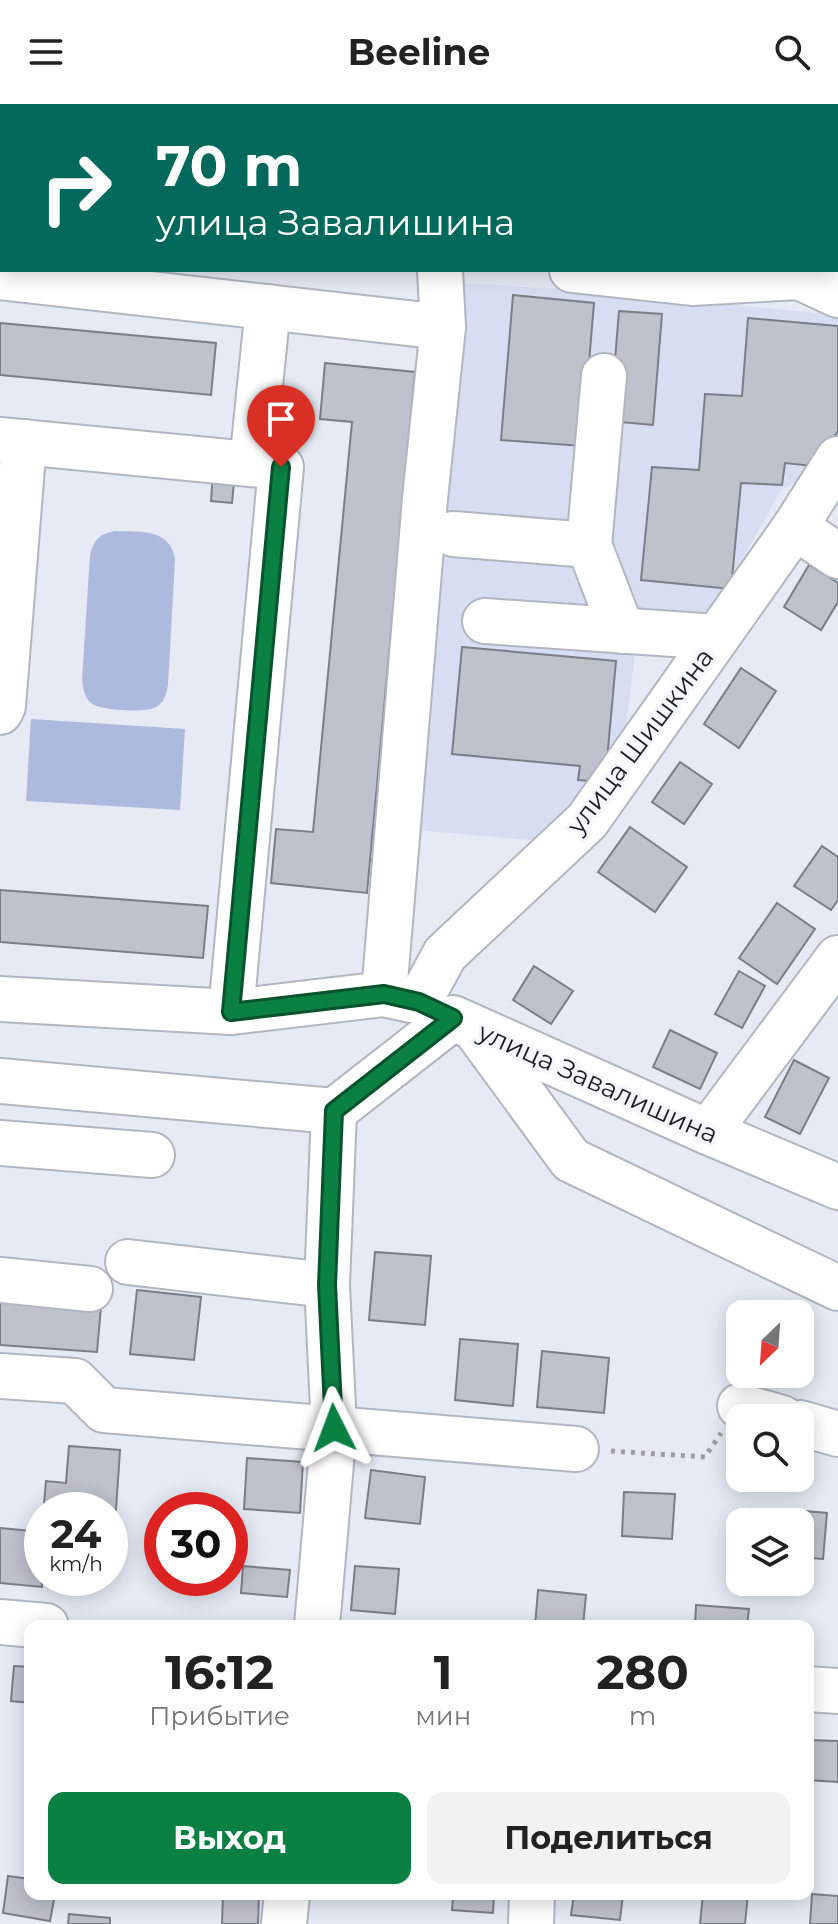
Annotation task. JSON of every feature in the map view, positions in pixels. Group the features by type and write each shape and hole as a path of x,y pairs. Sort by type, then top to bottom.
{"street":[{"path":"440,272 443,327 425,499 432,1010 571,1160 838,1288"},
{"path":"590,272 692,283 799,277 838,295"},
{"path":"0,277 443,327"},
{"path":"252,464 268,307"},
{"path":"604,376 589,545 622,631"},
{"path":"0,712 3,706 12,441 281,467 231,1012"},
{"name":"улица Шишкина","path":"432,1010 445,954 587,821 795,527 838,459"},
{"path":"795,527 838,556"},
{"path":"453,534 589,545"},
{"path":"485,621 717,637"},
{"path":"708,1132 838,958"},
{"path":"0,999 231,1012 432,1010"},
{"name":"улица Завалишина","path":"334,1111 432,1010 838,1187"},
{"path":"0,1081 334,1111 327,1285 334,1428 318,1620"},
{"path":"0,1143 152,1155"},
{"path":"128,1262 327,1285"},
{"path":"0,1280 90,1289"},
{"path":"0,1376 75,1381 104,1410 576,1449"},
{"path":"814,1427 838,1434"},
{"path":"0,1622 24,1624"},
{"path":"814,1689 838,1691"},
{"path":"284,1924 286,1900"},
{"path":"531,1924 532,1900"}],"path":[{"path":"576,1449 705,1457 726,1426"}],"shaded area":[{"path":"458,283 593,291 838,315 838,441 815,474 781,490 711,616 640,610 621,771 541,841 416,830"},
{"path":"115,531 144,532 160,537 172,549 175,559 168,685 165,698 150,709 123,710 96,706 89,701 83,689 90,555 98,538"},
{"path":"31,719 185,729 180,810 26,801"}],"building":[{"path":"513,295 594,303 582,446 501,440"},
{"path":"619,311 662,314 653,425 610,421"},
{"path":"748,318 838,326 838,431 813,466 785,463 782,485 741,483 731,589 641,580 652,467 699,470 705,394 742,396"},
{"path":"0,323 216,343 211,395 0,375"},
{"path":"325,363 415,372 367,893 271,883 276,829 313,832 352,422 320,419"},
{"path":"213,470 235,472 232,503 211,501"},
{"path":"809,565 838,583 838,602 821,630 784,607"},
{"path":"462,647 616,661 605,782 578,780 580,766 452,754"},
{"path":"741,668 776,691 739,748 704,724"},
{"path":"680,762 712,784 684,824 652,802"},
{"path":"630,827 687,867 655,912 598,872"},
{"path":"822,846 838,857 838,900 831,910 794,886"},
{"path":"0,890 208,906 203,958 0,942"},
{"path":"777,903 815,929 777,984 739,958"},
{"path":"534,966 573,991 551,1024 513,1000"},
{"path":"739,971 765,986 742,1028 715,1014"},
{"path":"670,1030 717,1053 700,1089 653,1067"},
{"path":"794,1060 829,1078 800,1134 765,1117"},
{"path":"375,1252 431,1256 425,1325 369,1320"},
{"path":"137,1290 201,1297 194,1360 130,1354"},
{"path":"0,1299 101,1307 97,1352 0,1345"},
{"path":"460,1339 518,1344 513,1406 455,1400"},
{"path":"542,1351 609,1358 604,1413 537,1407"},
{"path":"69,1446 120,1450 117,1492 45,1492 46,1481 66,1483"},
{"path":"247,1458 303,1462 300,1513 248,1509 248,1492 245,1492"},
{"path":"371,1470 425,1477 420,1524 365,1518"},
{"path":"624,1492 675,1494 672,1539 622,1536"},
{"path":"814,1512 827,1513 823,1559 814,1558"},
{"path":"0,1528 24,1530 24,1585 0,1583"},
{"path":"248,1566 290,1570 287,1597 248,1594"},
{"path":"355,1566 399,1569 395,1614 351,1610"},
{"path":"538,1590 586,1595 584,1620 536,1620"},
{"path":"696,1605 749,1609 748,1620 695,1620"},
{"path":"14,1666 24,1667 24,1702 11,1701"},
{"path":"814,1740 838,1741 838,1782 814,1780"},
{"path":"8,1876 24,1878 24,1900 54,1900 50,1921 3,1913"},
{"path":"814,1894 838,1896 838,1924 810,1924"},
{"path":"223,1900 259,1900 258,1924 222,1924"},
{"path":"453,1900 494,1900 493,1913 452,1910"},
{"path":"573,1900 622,1900 620,1920 571,1915"},
{"path":"702,1900 747,1900 745,1924 700,1924"},
{"path":"69,1914 110,1918 110,1924 68,1924"}],"route":[{"path":"281,467 231,1012 384,994 419,1002 453,1018 334,1111 327,1285 334,1428"}]}
